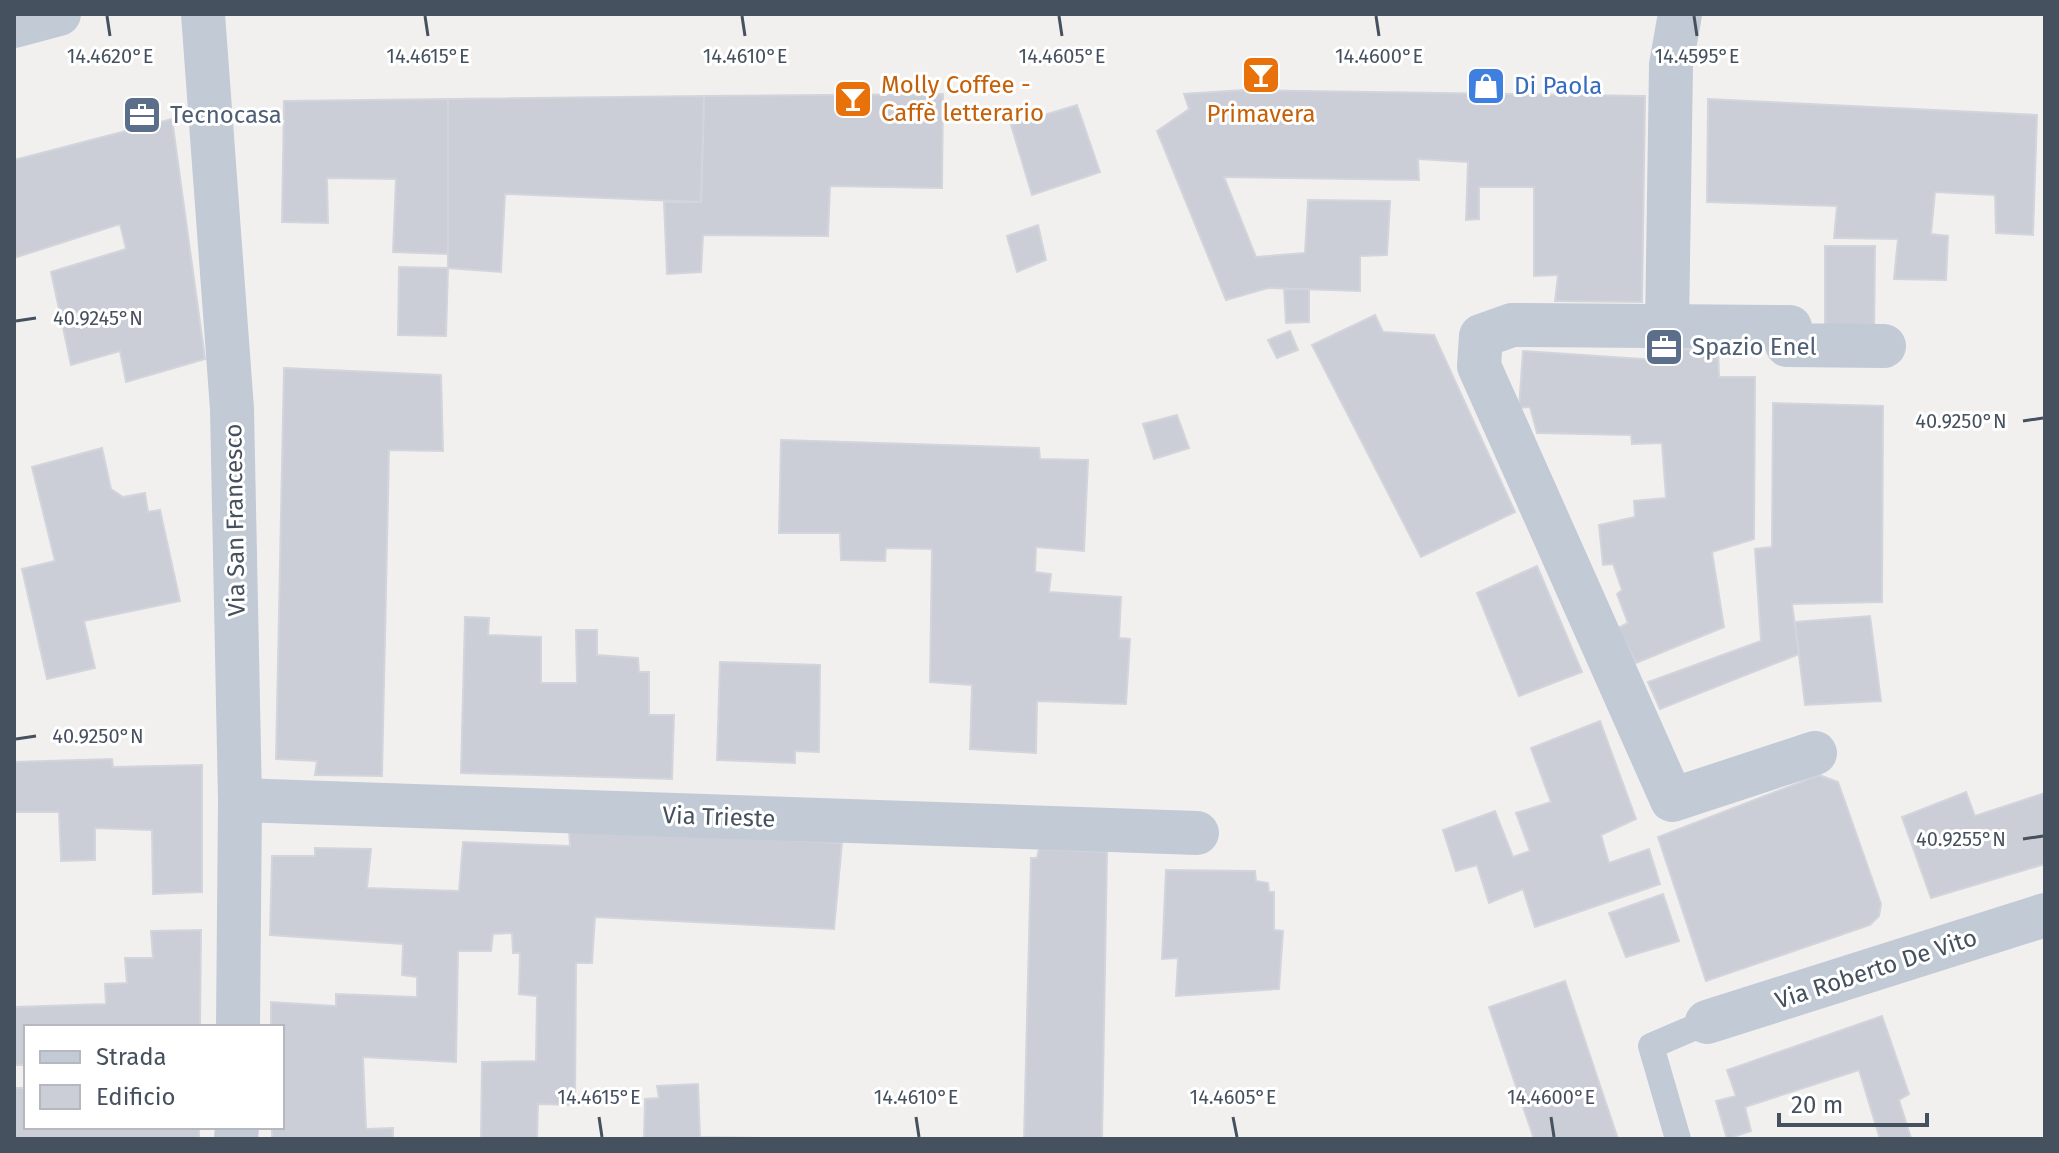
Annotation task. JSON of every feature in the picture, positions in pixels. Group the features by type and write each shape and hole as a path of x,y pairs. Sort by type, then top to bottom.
{"street":[{"path":"14,26 59,14"},
{"name":"Via San Francesco","path":"203,14 232,409 240,800 238,1025"},
{"path":"1667,327 1671,65 1680,14"},
{"path":"1815,753 1672,800 1479,366 1481,336 1512,325 1790,327 1787,345 1884,346"},
{"name":"Via Trieste","path":"240,800 1197,833"},
{"name":"Via Roberto De Vito","path":"1707,1022 2045,915"}],"lane":[{"path":"1678,1139 1651,1046 1707,1022"}],"building":[{"path":"1244,90 1645,96 1642,302 1555,301 1558,275 1534,276 1534,187 1479,187 1479,219 1466,220 1468,162 1418,159 1419,180 1224,177 1256,257 1305,253 1308,200 1390,201 1387,255 1360,256 1360,291 1268,288 1226,300 1157,131 1189,109 1184,94"},
{"path":"943,94 942,188 830,186 828,236 703,235 701,272 667,274 664,202 701,202 704,96"},
{"path":"704,96 701,202 505,194 501,272 448,268 448,99"},
{"path":"448,99 448,254 393,252 396,179 327,178 328,223 282,222 284,101"},
{"path":"1708,99 2037,115 2033,235 1996,233 1995,195 1935,192 1931,234 1948,236 1946,280 1894,279 1898,239 1834,238 1837,206 1707,202"},
{"path":"1077,105 1100,172 1032,195 1011,125"},
{"path":"172,119 205,359 126,382 120,351 71,365 51,272 126,249 120,224 14,258 14,160"},
{"path":"1038,225 1046,260 1017,272 1007,236"},
{"path":"1825,246 1875,246 1874,337 1825,336"},
{"path":"399,267 448,268 446,336 398,335"},
{"path":"1284,289 1309,289 1309,322 1286,323"},
{"path":"1375,315 1383,332 1434,335 1515,512 1421,557 1312,345"},
{"path":"1290,331 1298,350 1277,358 1268,340"},
{"path":"1672,349 1718,350 1719,377 1755,377 1754,539 1712,552 1724,627 1636,663 1618,628 1628,623 1617,594 1622,590 1613,564 1603,565 1599,525 1635,517 1634,501 1666,498 1662,443 1632,444 1631,435 1537,433 1530,407 1519,408 1523,351 1672,361"},
{"path":"284,368 441,375 443,451 389,450 382,776 315,775 317,761 276,759"},
{"path":"1773,403 1883,406 1882,602 1792,604 1799,654 1660,709 1648,682 1761,641 1755,549 1772,547"},
{"path":"1177,415 1189,448 1154,459 1143,424"},
{"path":"781,440 1039,448 1040,459 1088,460 1084,551 1036,547 1035,572 1051,574 1049,592 1121,597 1119,638 1130,639 1126,704 1037,701 1036,753 970,749 972,685 930,682 932,549 886,548 885,561 841,560 840,533 779,533"},
{"path":"102,448 111,489 123,497 145,493 148,512 160,510 180,601 84,621 95,668 47,679 22,569 55,561 32,467"},
{"path":"1537,566 1582,672 1519,696 1477,593"},
{"path":"1870,616 1881,701 1805,705 1795,622"},
{"path":"465,617 489,618 488,635 541,637 541,683 577,683 576,630 597,630 597,655 638,658 639,672 649,672 649,715 674,715 672,779 461,773"},
{"path":"720,662 820,665 819,752 795,751 795,763 717,760"},
{"path":"1600,721 1636,819 1601,835 1609,863 1649,849 1660,884 1535,927 1523,889 1489,903 1477,865 1456,871 1443,830 1495,811 1513,857 1530,851 1516,813 1551,802 1531,748"},
{"path":"112,759 113,767 202,765 202,892 153,894 152,830 95,828 95,860 61,861 59,812 14,812 14,762"},
{"path":"1819,775 1838,782 1881,904 1879,916 1870,925 1706,981 1658,837"},
{"path":"1966,792 1975,816 2045,793 2045,864 1931,898 1902,817"},
{"path":"569,827 842,843 834,929 595,917 592,963 576,963 575,1105 538,1104 537,1139 481,1139 482,1062 536,1061 537,996 519,994 520,953 513,953 512,933 493,934 491,951 458,951 456,1062 363,1057 366,1129 393,1128 393,1139 272,1139 272,1129 284,1129 284,1025 271,1025 271,1002 336,1006 336,994 417,997 417,977 402,975 403,944 270,935 272,856 315,856 315,848 371,849 367,888 459,891 463,842 570,846"},
{"path":"1039,849 1107,852 1102,1139 1024,1139 1031,858 1037,858"},
{"path":"1166,870 1255,871 1256,881 1268,883 1269,892 1274,892 1274,930 1283,931 1279,989 1176,996 1178,958 1162,959"},
{"path":"1663,894 1679,941 1626,957 1609,913"},
{"path":"201,930 200,1025 24,1025 24,1065 14,1065 14,1007 106,1004 105,984 127,983 125,958 153,958 151,931"},
{"path":"1565,981 1618,1139 1534,1139 1489,1007"},
{"path":"1882,1016 1909,1094 1899,1100 1911,1138 1880,1139 1859,1070 1745,1107 1751,1131 1727,1139 1716,1101 1736,1096 1727,1070"},
{"path":"698,1084 700,1137 829,1139 644,1139 645,1099 659,1098 657,1086"},
{"path":"14,1088 24,1088 24,1129 199,1129 199,1139 14,1139"}],"place":[{"name":"Primavera","path":"1261,75"},
{"name":"Di Paola","path":"1486,86"},
{"name":"Molly Coffee - Caffè letterario","path":"853,99"},
{"name":"Tecnocasa","path":"142,115"},
{"name":"Spazio Enel","path":"1664,347"}]}
